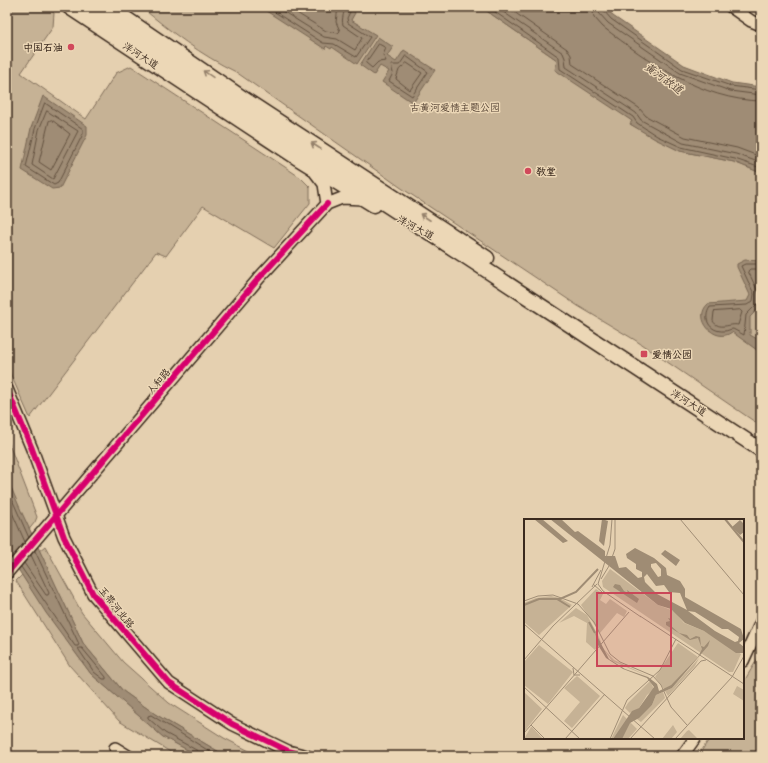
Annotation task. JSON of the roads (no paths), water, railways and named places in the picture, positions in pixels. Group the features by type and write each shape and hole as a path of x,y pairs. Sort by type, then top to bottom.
{"highway":[{"path":"87,7 370,198 455,248"}],"main road":[{"name":"洋河大道","path":"69,7 302,160 370,198"},
{"name":"洋河大道","path":"109,7 247,101 761,439"},
{"name":"洋河大道","path":"455,248 761,450"}],"street":[{"path":"731,7 751,21 761,25"},
{"path":"302,160 322,181 327,204 342,198 370,198"},
{"name":"人和路","path":"10,570 260,277 327,204"},
{"name":"玉带河北路","path":"7,389 64,537 93,594 169,683 232,724 288,751 307,756"},
{"path":"744,658 761,622"},
{"path":"682,756 694,739"},
{"path":"115,748 128,756"}],"water":[{"path":"260,7 352,7 355,13 351,20 376,35 357,64 332,47 331,49 326,46 325,49"},
{"name":"黄河故道","path":"481,7 606,7 613,16 684,65 732,83 761,87 761,173 734,162 680,151 655,139 630,124 632,121 555,70 557,60"},
{"path":"378,37 393,47 387,56 396,62 404,50 435,70 413,103 382,82 389,71 380,66 374,75 360,65"},
{"path":"43,96 87,126 87,135 60,188 52,189 22,170 31,128"},
{"path":"745,260 761,261 761,304 750,317 750,335 761,341 761,353 732,332 725,335 713,333 704,322 704,310 708,304 747,301 750,295 737,267 737,264"},
{"path":"7,478 83,643 123,691 155,714 226,756 199,756 163,737 91,674 46,613 7,552"}],"place":[{"name":"中国石油","path":"71,47"},
{"name":"教堂","path":"528,171"},
{"name":"爱情公园","path":"644,354"}],"park label":[{"name":"古黄河爱情主题公园","path":"455,107"}]}
